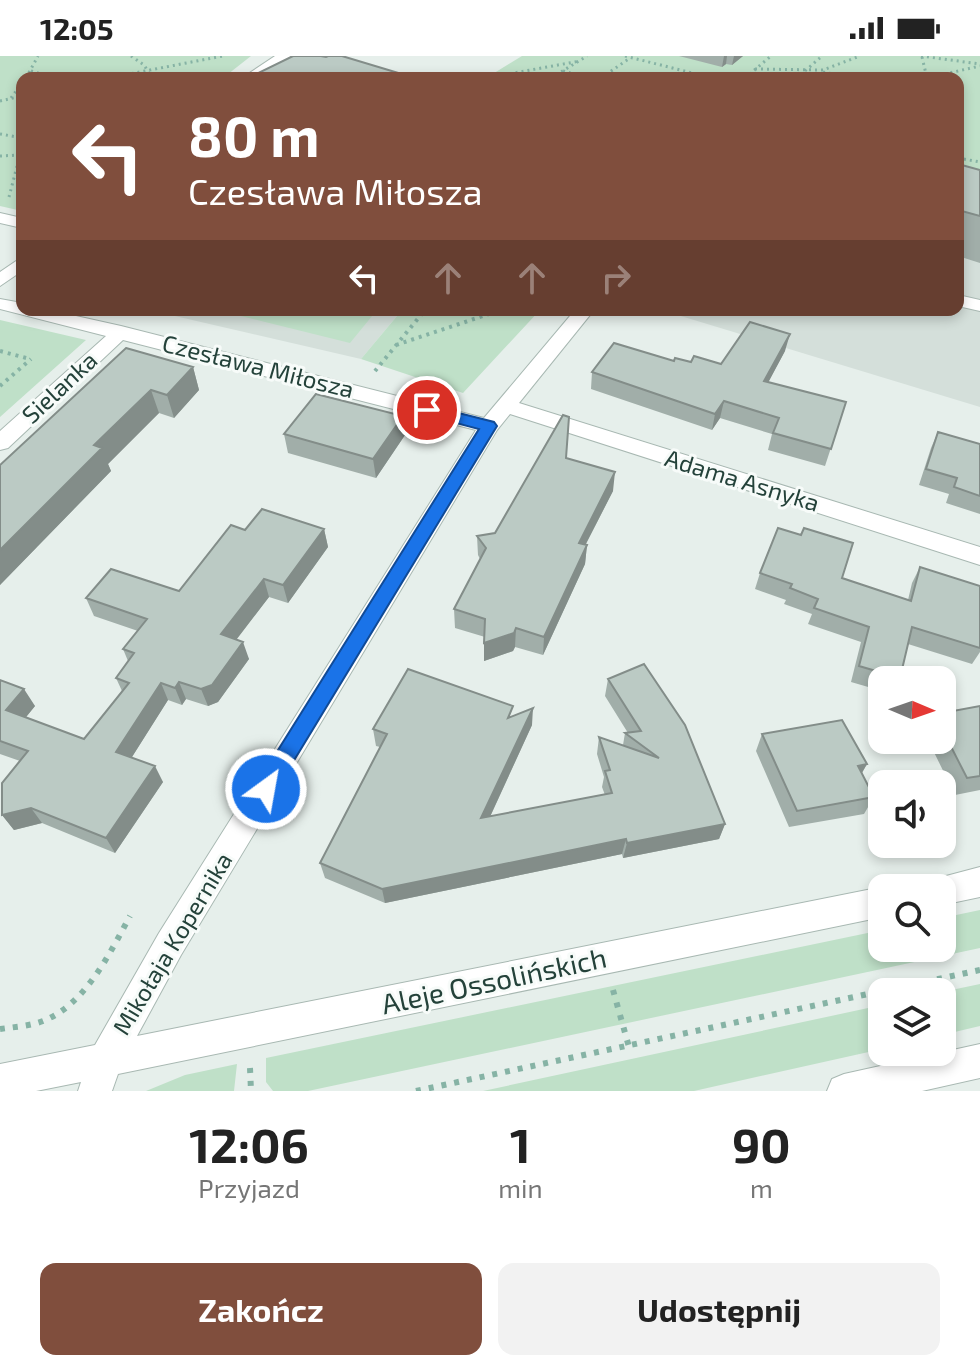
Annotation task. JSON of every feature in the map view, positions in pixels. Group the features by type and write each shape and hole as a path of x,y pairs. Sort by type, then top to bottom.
{"street":[{"path":"259,72 284,56"},
{"path":"0,281 16,267"},
{"name":"Czesława Miłosza","path":"50,316 496,415"},
{"name":"Mikołaja Kopernika","path":"100,1075 170,944 496,415 580,316"},
{"name":"Sielanka","path":"0,443 121,332"},
{"name":"Adama Asnyka","path":"496,415 980,556"},
{"path":"956,887 980,882"},
{"name":"Aleje Ossolińskich","path":"0,1081 100,1075 868,905"},
{"path":"844,1091 980,1061"}],"path":[{"path":"35,72 31,71 38,56"},
{"path":"131,56 149,70"},
{"path":"139,72 223,56"},
{"path":"563,71 587,56"},
{"path":"625,56 682,72"},
{"path":"752,72 771,56"},
{"path":"805,71 822,56"},
{"path":"821,71 847,64 860,56"},
{"path":"922,56 980,65"},
{"path":"610,72 631,57"},
{"path":"520,72 580,61"},
{"path":"951,72 980,65"},
{"path":"755,69 781,72"},
{"path":"805,71 826,72"},
{"path":"11,98 16,91"},
{"path":"0,101 16,97"},
{"path":"3,214 16,169"},
{"path":"372,374 420,316"},
{"path":"396,345 483,316"},
{"path":"0,351 31,359 0,386"},
{"path":"0,1029 46,1020 72,1001 91,981 130,916"},
{"path":"416,1091 980,970"},
{"path":"612,988 629,1047"},
{"path":"250,1061 251,1091"}],"shaded area":[{"path":"964,210 980,215 980,407 681,316 964,316"},
{"path":"175,316 397,316 361,359"}],"green space":[{"path":"0,56 251,56 231,72 16,72 16,210 0,206"},
{"path":"522,56 980,56 980,182 964,178 964,72 496,72"},
{"path":"241,316 372,316 350,343"},
{"path":"397,316 534,316 463,393 361,359"},
{"path":"0,320 86,340 0,417"},
{"path":"980,910 980,948 956,953 956,915"},
{"path":"868,933 868,962 914,962 308,1091 273,1091 266,1082 266,1058"},
{"path":"980,984 980,1026 956,1032 956,989"},
{"path":"868,1008 868,1052 694,1091 483,1091"},
{"path":"237,1064 234,1091 146,1091 185,1075"}],"building":[{"path":"293,56 342,56 395,72 260,72"},
{"path":"964,166 980,170 980,216 964,212"},
{"path":"750,322 790,334 764,381 846,402 831,449 773,433 779,418 724,401 715,414 592,372 614,343 674,361 675,358 691,362 694,356 721,364"},
{"path":"126,348 193,367 167,395 151,390 94,445 102,448 0,550 0,465"},
{"path":"316,394 403,416 373,459 284,434"},
{"path":"563,415 569,417 566,458 615,472 579,543 587,545 544,637 516,628 514,633 484,643 485,619 454,609 486,548 477,536 495,533"},
{"path":"938,432 980,444 980,496 954,487 957,478 926,469"},
{"path":"262,509 324,529 283,585 264,579 221,634 243,642 212,685 201,689 179,682 175,688 161,683 116,752 155,766 106,838 31,808 2,815 2,783 28,751 0,741 0,680 24,689 6,710 84,739 129,683 116,678 134,653 123,649 147,619 86,598 111,569 179,591 231,525 245,530"},
{"path":"778,528 801,535 804,528 853,543 842,578 911,601 920,567 980,586 980,648 912,627 903,666 868,666 868,669 859,666 869,627 814,608 818,599 790,588 792,584 760,573"},
{"path":"644,664 685,725 725,824 627,843 626,839 382,889 320,863 387,734 373,729 408,669 513,706 508,718 533,708 481,818 612,793 605,771 610,770 599,737 659,758 625,733 641,731 608,679"},
{"path":"980,706 980,776 967,778 955,754 956,710"},
{"path":"842,720 867,764 858,766 868,785 868,798 797,811 762,734"}],"route":[{"path":"266,789 489,426 427,410"}]}
